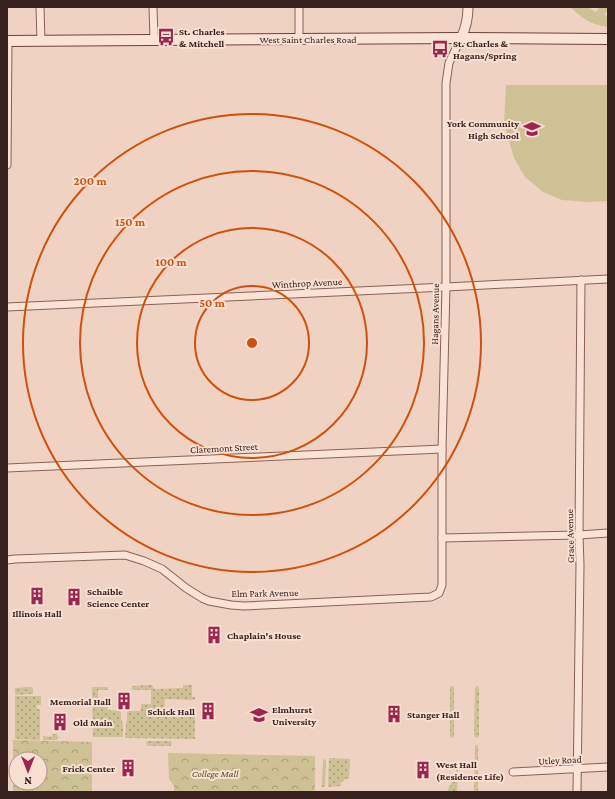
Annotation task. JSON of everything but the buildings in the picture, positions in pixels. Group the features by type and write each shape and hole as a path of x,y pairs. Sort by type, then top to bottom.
{"main road":[{"name":"West Saint Charles Road","path":"7,41 461,38 608,39"}],"street":[{"path":"40,7 41,41"},
{"path":"153,7 154,40"},
{"path":"299,7 299,39"},
{"path":"461,38 465,31 468,7"},
{"name":"Hagans Avenue","path":"438,593 442,585 442,449 446,287 446,83 449,63 461,38"},
{"path":"7,41 7,165"},
{"name":"Winthrop Avenue","path":"7,307 608,279"},
{"name":"Grace Avenue","path":"577,792 580,565 581,280"},
{"name":"Claremont Street","path":"7,468 442,449"},
{"path":"442,538 608,533"},
{"name":"Elm Park Avenue","path":"7,560 125,555 162,569 186,588 202,598 209,601 244,606 431,597 438,593"},
{"name":"Utley Road","path":"513,772 608,768"}],"green space":[{"path":"570,7 587,7 596,12 600,7 608,7 608,10 604,15 608,16 608,27 597,25 587,20"},
{"path":"506,85 608,85 608,201 588,202 562,200 543,192 525,177 514,158 504,123"},
{"path":"152,685 154,689 183,688 183,685 192,685 192,697 195,697 195,700 165,699 164,712 195,713 195,739 125,738 127,712 141,711 141,704 151,704 151,690 132,690 132,686"},
{"path":"477,686 479,688 479,736 476,738 474,735 475,688"},
{"path":"92,687 108,687 108,690 98,690 98,703 108,703 108,710 121,712 123,737 93,737"},
{"path":"450,687 454,687 454,736 451,738"},
{"path":"15,688 33,688 33,694 15,695"},
{"path":"15,696 41,696 41,705 37,705 37,709 40,709 40,740 15,739"},
{"path":"52,734 57,734 58,738 56,740 43,740 43,736 52,737"},
{"path":"13,740 92,742 92,792 13,792 48,791 48,751 13,751"},
{"path":"147,741 172,742 171,746 147,746"},
{"path":"477,745 478,792 474,792 475,746"},
{"name":"College Mall","path":"168,753 315,756 315,792 174,792 174,786 169,779"},
{"path":"329,758 350,759 349,779 345,779 341,782 341,786 328,787"},
{"path":"326,759 325,787 322,787 323,760"},
{"path":"456,765 458,766 457,792 447,792 456,776"}],"place":[{"name":"St. Charles & Mitchell","path":"166,37"},
{"name":"St. Charles & Hagans/Spring","path":"440,49"},
{"name":"York Community High School","path":"532,129"},
{"name":"Illinois Hall","path":"37,596"},
{"name":"Schaible Science Center","path":"74,597"},
{"name":"Chaplain's House","path":"214,635"},
{"name":"Memorial Hall","path":"124,701"},
{"name":"Schick Hall","path":"208,711"},
{"name":"Stanger Hall","path":"394,714"},
{"name":"Elmhurst University","path":"259,715"},
{"name":"Old Main","path":"60,722"},
{"name":"Frick Center","path":"128,768"},
{"name":"West Hall (Residence Life)","path":"423,770"}]}
